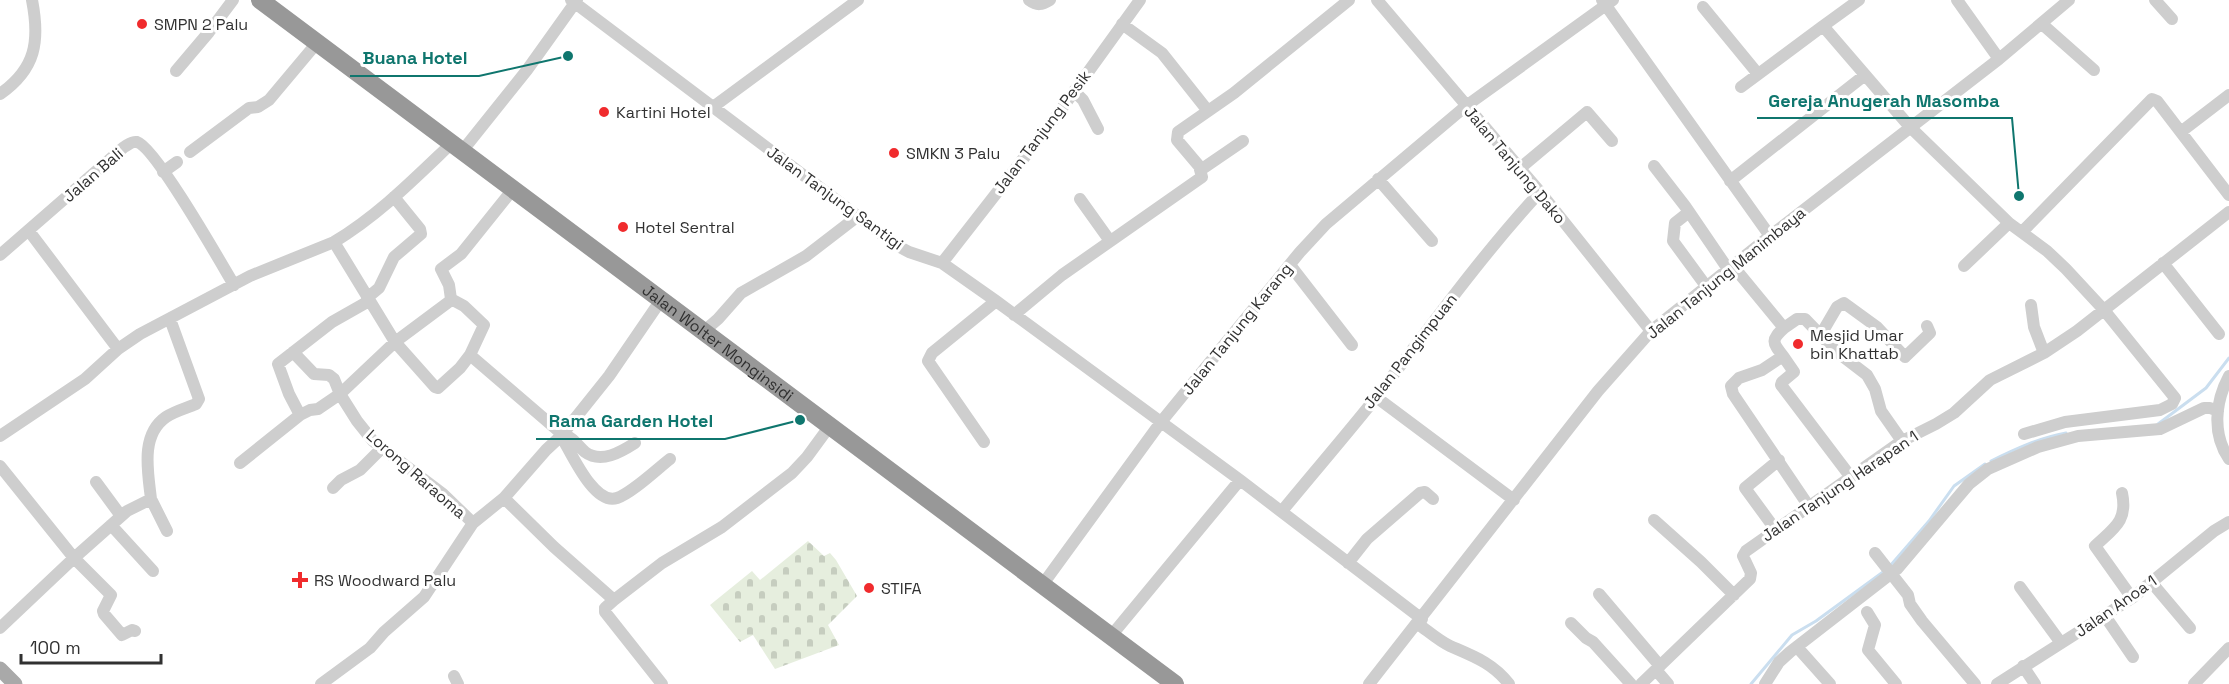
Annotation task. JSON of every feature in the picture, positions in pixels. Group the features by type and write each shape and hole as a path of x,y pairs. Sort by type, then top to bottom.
{"highway":[{"name":"Jalan Wolter Monginsidi","path":"260,0 1174,684"}],"main road":[{"path":"0,669 15,684"}],"street":[{"path":"0,94 23,74 32,58 36,33 32,0"},
{"path":"176,71 209,33 233,0"},
{"path":"713,108 858,0"},
{"path":"1029,0 1035,4 1042,4 1050,0"},
{"name":"Jalan Tanjung Pesik","path":"942,263 1074,91 1140,0"},
{"path":"1014,315 1062,275 1202,177 1202,169 1177,140 1178,132 1234,93 1349,0"},
{"name":"Jalan Tanjung Dako","path":"1377,0 1540,192 1651,331"},
{"path":"1741,87 1859,0"},
{"path":"1957,0 1999,59"},
{"name":"Jalan Tanjung Manimbaya","path":"1369,684 1598,391 1651,331 1999,59 2069,0"},
{"path":"2155,0 2172,19"},
{"path":"0,436 85,379 118,349 140,334 250,276 334,242 394,197 458,146 527,70 574,1"},
{"name":"Jalan Tanjung Santigi","path":"574,1 896,245 942,263 1161,422"},
{"path":"1607,2 1770,236"},
{"name":"Jalan Tanjung Karang","path":"1043,584 1161,422 1326,224 1466,106 1607,2"},
{"path":"1703,7 1758,74"},
{"path":"1122,24 1162,53 1208,111"},
{"path":"2042,24 2094,70"},
{"path":"1824,26 1910,127 2009,223 2066,269 2104,310 2174,396 2174,402 2160,410 2065,422 2024,434"},
{"path":"190,152 249,108 258,107 269,100 316,44"},
{"path":"1730,181 1865,75"},
{"path":"1074,91 1083,100 1098,129"},
{"path":"2182,131 2229,95"},
{"path":"2022,232 2152,99 2157,100 2182,131 2229,195"},
{"path":"1520,169 1587,112 1612,141"},
{"path":"1202,169 1243,141"},
{"name":"Jalan Bali","path":"0,255 132,142 136,142 142,145 163,172 200,227 234,285"},
{"path":"163,172 177,162"},
{"path":"1654,166 1730,267 1784,328"},
{"path":"1378,179 1432,241"},
{"path":"451,299 449,285 441,269 461,254 514,188"},
{"name":"Jalan Pangimpuan","path":"1282,511 1376,397 1505,229 1540,192"},
{"path":"300,415 277,365 335,321 368,300 379,288 394,257 421,234 420,229 394,197"},
{"path":"1080,200 1110,241"},
{"path":"1689,212 1674,226 1673,241 1706,286"},
{"name":"Jalan Tanjung Harapan 1","path":"1641,684 1734,595 1751,575 1743,554 1808,505 1902,441 1954,413 1990,380 2044,353 2104,310 2229,212"},
{"path":"703,332 718,319 735,297 806,256 858,216"},
{"path":"1964,266 2009,223"},
{"path":"29,231 118,349"},
{"path":"334,242 395,342 432,385 438,388 460,369 470,355 484,325 464,306 451,299"},
{"path":"2163,263 2219,334"},
{"path":"1290,265 1352,345"},
{"path":"240,463 300,415 318,409 340,394 395,342 451,299"},
{"path":"321,684 370,648 424,597 473,523 504,498 561,435 609,376 661,300"},
{"path":"984,442 928,361 932,353 996,301"},
{"path":"1820,336 1837,307 1844,303 1877,327 1906,357 1930,333 1927,326"},
{"path":"2031,305 2034,327 2044,353"},
{"path":"167,531 150,498 146,458 154,429 168,416 196,404 199,399 170,319"},
{"path":"1850,476 1781,386 1782,382 1794,372 1774,341 1784,328 1797,319 1808,321 1820,336 1848,362 1867,375 1875,389 1881,411 1902,441"},
{"name":"Lorong Raraoma","path":"293,352 314,374 331,376 357,422 373,441 442,494 473,523"},
{"path":"470,355 561,435 592,488 606,498 615,499 627,493 670,459"},
{"path":"1783,356 1762,370 1739,378 1731,386 1733,394 1808,505"},
{"path":"2229,376 2222,392 2217,429 2223,450 2229,459"},
{"path":"1376,397 1514,500"},
{"path":"1765,684 1779,662 1900,566 1970,484 1988,469 2006,459 2038,447 2078,436 2156,431 2204,408 2218,411"},
{"path":"1161,422 1282,511 1448,645 1486,661 1509,684"},
{"path":"662,684 605,612 605,608 662,563 722,527 792,473 829,427"},
{"path":"561,435 572,438 586,453 598,457 621,452 635,443"},
{"path":"333,488 360,470 382,448"},
{"path":"1775,529 1745,487 1779,460"},
{"path":"0,466 74,558 111,595 103,611 104,614 123,635 132,630 135,632"},
{"path":"1112,636 1240,480"},
{"path":"96,482 116,521 153,571"},
{"path":"1348,563 1368,539 1420,493 1425,492 1433,499"},
{"path":"2122,493 2125,507 2121,521 2095,546 2132,598"},
{"path":"0,628 116,521 137,504 150,498"},
{"path":"504,498 554,547 614,600"},
{"path":"1654,520 1734,595"},
{"name":"Jalan Anoa 1","path":"1997,684 2132,598 2214,531 2229,522"},
{"path":"1878,557 1908,595 1910,604 1922,621 1975,684"},
{"path":"2152,583 2190,628"},
{"path":"2019,587 2061,643"},
{"path":"1599,594 1668,684"},
{"path":"1867,612 1875,625 1868,650 1896,684"},
{"path":"2105,616 2133,657"},
{"path":"1571,623 1593,642 1631,684"},
{"path":"1797,647 1830,684"},
{"path":"2194,684 2229,648"},
{"path":"2023,666 2035,684"}],"green space":[{"path":"808,541 824,556 830,553 857,596 828,625 839,645 775,669 753,635 740,642 710,605 752,571 760,580"}],"waterway":[{"path":"2158,424 2206,388 2229,358"},
{"path":"1991,461 2027,444 2066,433"},
{"path":"1890,566 1929,521 1954,486 1985,464"},
{"path":"1751,684 1792,635 1816,621 1883,572"}],"place":[{"name":"SMPN 2 Palu","path":"142,24"},
{"name":"Buana Hotel","path":"568,56"},
{"name":"Kartini Hotel","path":"604,112"},
{"name":"SMKN 3 Palu","path":"894,153"},
{"name":"Gereja Anugerah Masomba","path":"2019,196"},
{"name":"Hotel Sentral","path":"623,227"},
{"name":"Mesjid Umar bin Khattab","path":"1798,344"},
{"name":"Rama Garden Hotel","path":"800,420"},
{"name":"RS Woodward Palu","path":"300,580"},
{"name":"STIFA","path":"869,588"}]}
